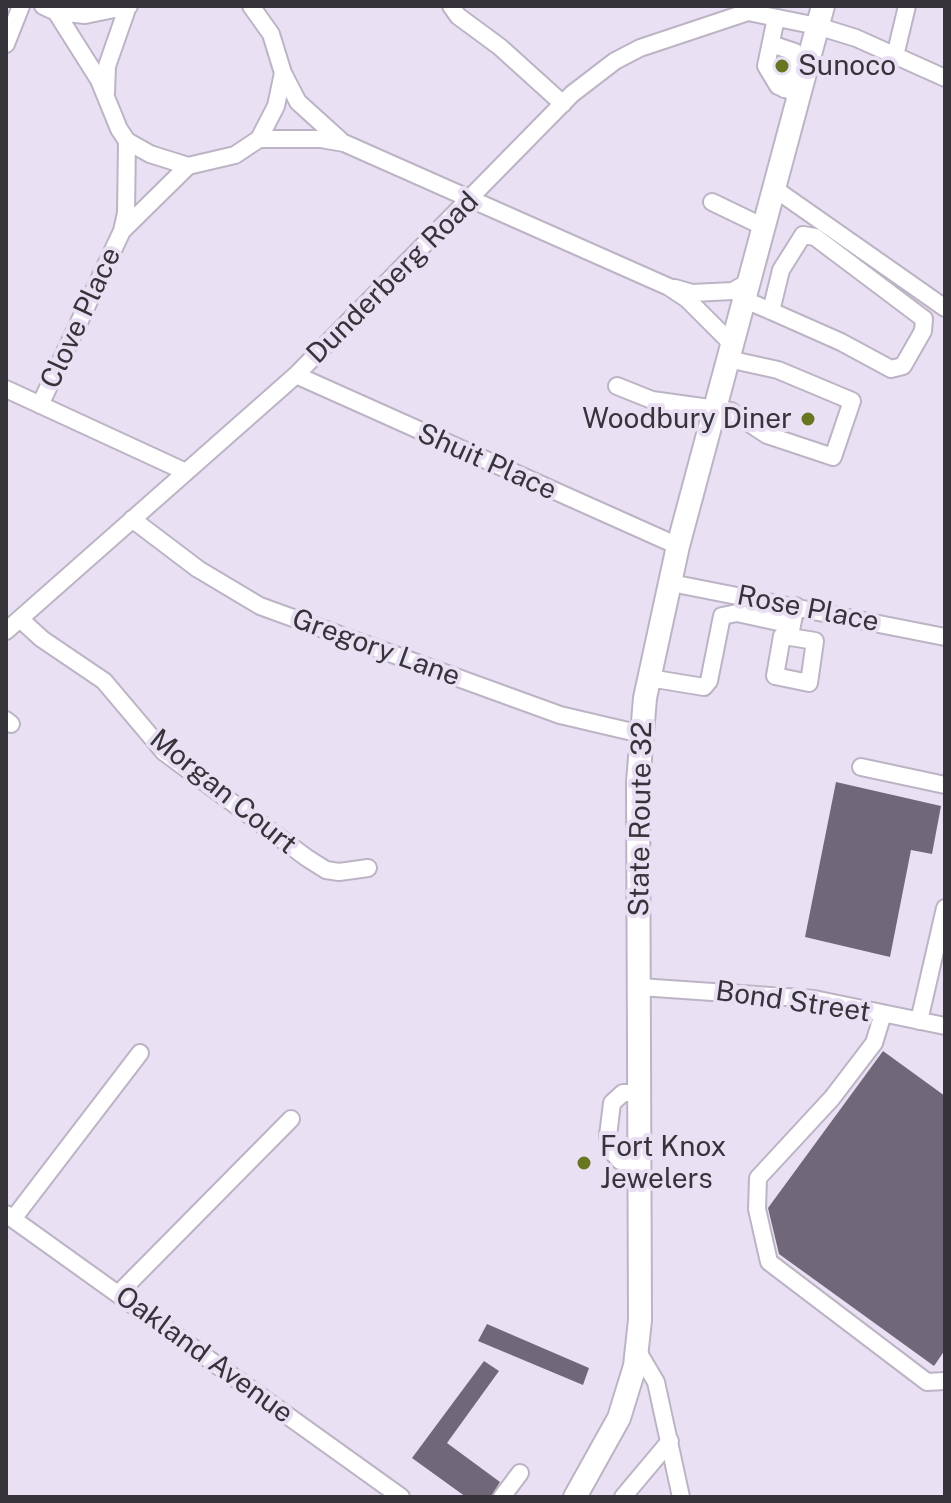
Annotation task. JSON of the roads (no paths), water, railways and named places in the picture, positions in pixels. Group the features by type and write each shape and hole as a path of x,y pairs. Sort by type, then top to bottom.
{"main road":[{"name":"State Route 32","path":"575,1497 613,1433 637,1350 631,1162 642,1093 637,795 649,678 678,546 775,189 781,90 820,16"}],"street":[{"path":"6,44 21,6"},
{"path":"49,9 85,15 128,6"},
{"path":"106,98 107,66 128,6"},
{"path":"251,6 271,34 283,73 298,102 314,120 344,143 669,287 692,293 748,290 771,311 841,342 891,369 903,366 923,331 924,319 815,237 803,235 781,270 771,311"},
{"path":"451,6 458,16 500,47 563,104"},
{"path":"895,56 907,6"},
{"path":"49,9 99,80 127,141 150,154 188,166 235,155 259,139 276,106 283,73"},
{"name":"Dunderberg Road","path":"6,631 296,375 563,104 593,77 640,48 740,9 776,18 820,16 895,56 945,78"},
{"path":"776,18 766,66 781,90"},
{"path":"771,44 795,52 781,90"},
{"path":"259,139 321,139 344,143"},
{"name":"Clove Place","path":"40,405 122,231 126,213 127,141"},
{"name":"Clove Place","path":"122,231 188,166"},
{"path":"775,189 945,308"},
{"path":"712,202 764,227"},
{"path":"617,386 652,400 731,411 767,435 833,457 852,401 730,351 687,299 669,287"},
{"name":"Shuit Place","path":"296,375 678,546"},
{"path":"6,389 186,472"},
{"name":"Gregory Lane","path":"132,519 198,569 260,606 560,715 641,734"},
{"name":"Rose Place","path":"671,583 945,637"},
{"path":"649,678 700,687 707,684 719,620 728,613 791,631 796,606"},
{"name":"Morgan Court","path":"20,619 42,639 104,681 164,752 307,858 326,870 339,872 368,868"},
{"path":"861,767 945,785"},
{"path":"919,1021 945,908"},
{"name":"Bond Street","path":"640,987 814,999 945,1026"},
{"path":"883,1014 874,1043 832,1098 758,1178 757,1209 769,1262 927,1382 945,1381"},
{"path":"10,1216 140,1053"},
{"path":"631,1162 610,1149 608,1136 612,1103 623,1093 642,1093"},
{"path":"119,1293 291,1119"},
{"name":"Oakland Avenue","path":"10,1216 401,1497"},
{"path":"637,1350 656,1382 681,1497"},
{"path":"623,1497 670,1441"},
{"path":"502,1497 520,1473"}],"place":[{"name":"Sunoco","path":"782,66"},
{"name":"Woodbury Diner","path":"808,419"},
{"name":"Fort Knox Jewelers","path":"584,1163"}]}
